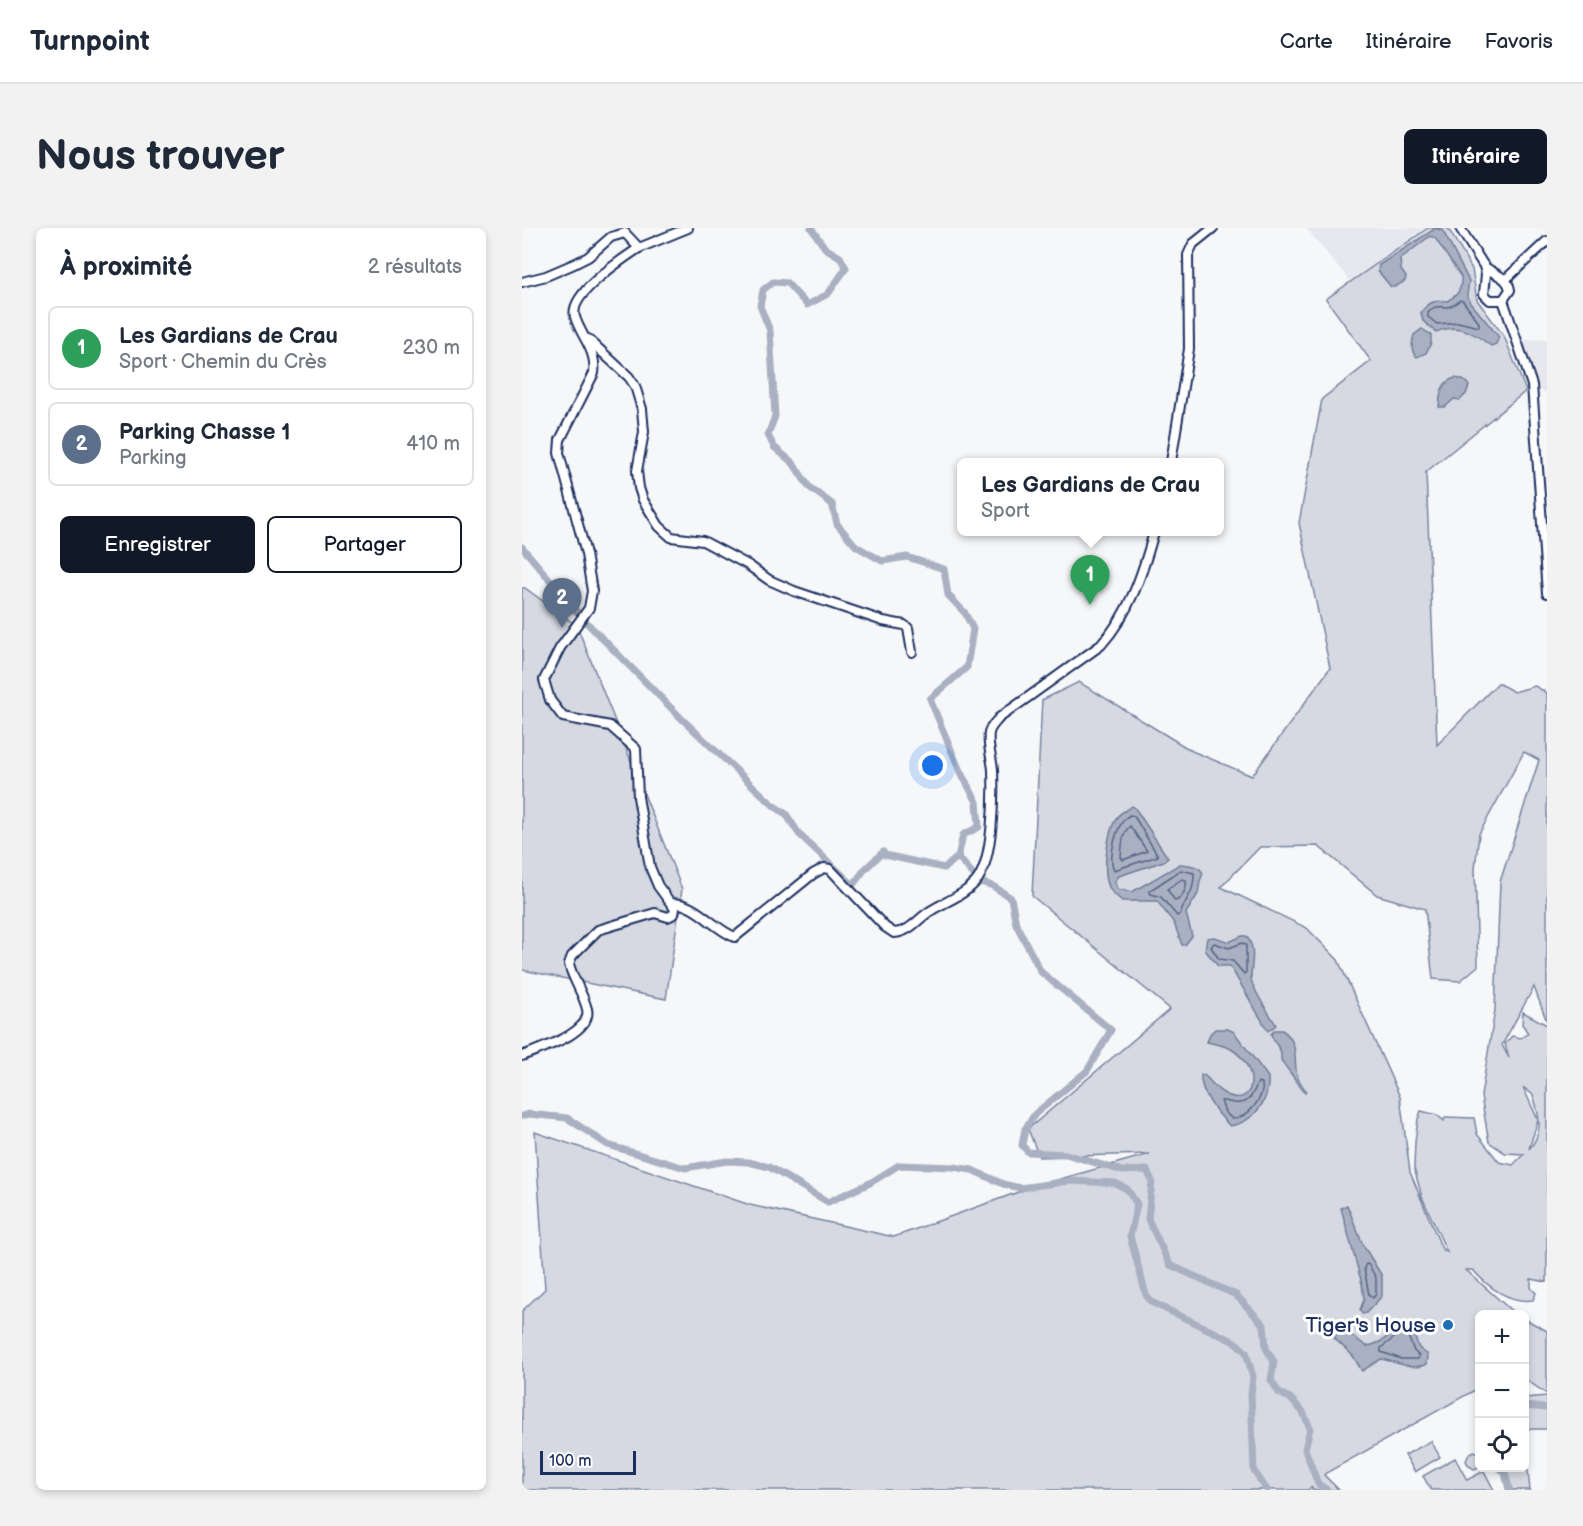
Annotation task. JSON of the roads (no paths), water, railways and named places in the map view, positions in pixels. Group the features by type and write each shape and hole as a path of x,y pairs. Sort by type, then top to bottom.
{"street":[{"path":"522,1056 578,1031 586,1020 588,1011 569,964 572,956 584,943 598,930 656,913 668,916 674,914 675,909 658,886 650,867 638,797 636,749 610,726 563,717 550,700 544,680 560,648 589,608 592,591 586,554 559,453 560,440 594,372 596,362 574,315 576,305 610,267 639,248 687,228"},
{"path":"1171,458 1189,350 1188,255 1193,243 1213,228"},
{"path":"1460,228 1484,266 1506,279 1510,290 1503,300 1494,302 1487,298 1483,290 1484,266"},
{"path":"522,282 546,276 588,257 611,237 625,231 639,248"},
{"path":"1506,279 1547,241"},
{"path":"1485,281 1496,275"},
{"path":"1503,300 1532,385 1547,593"},
{"path":"585,336 629,377 635,386 642,409 644,432 637,471 639,488 643,500 659,525 671,537 703,542 748,565 769,580 794,591 883,621 904,625 908,628 912,652"},
{"path":"672,903 678,903 700,913 735,937 813,874 824,868 830,869 885,927 894,933 908,930 924,915 967,890 977,880 984,867 990,847 993,770 988,734 991,726 1101,645 1114,631 1144,571 1153,536"}],"water":[{"path":"1436,228 1443,231 1469,281 1467,295 1471,303 1499,337 1496,344 1491,346 1465,330 1451,328 1436,332 1423,321 1421,313 1426,307 1435,301 1451,299 1457,294 1461,285 1461,277 1435,238 1430,236 1400,259 1401,270 1406,277 1405,281 1395,287 1391,287 1378,271 1379,265"},
{"path":"1422,329 1431,335 1431,343 1426,353 1417,357 1412,350 1414,335"},
{"path":"1455,378 1468,384 1466,394 1460,400 1454,399 1445,407 1439,407 1444,386"},
{"path":"1132,806 1168,858 1119,876 1115,881 1118,889 1132,892 1180,864 1199,868 1203,873 1198,894 1186,913 1192,936 1185,945 1182,945 1174,923 1157,901 1122,901 1109,887 1106,862 1113,824 1120,814"},
{"path":"1246,936 1251,946 1252,983 1276,1025 1268,1031 1230,966 1218,966 1205,950 1207,938 1215,937 1229,942"},
{"path":"1215,1029 1228,1029 1234,1032 1268,1077 1266,1094 1259,1109 1246,1120 1230,1126 1206,1096 1201,1075 1204,1075 1225,1094 1236,1097 1244,1096 1249,1091 1250,1075 1247,1065 1231,1049 1207,1042"},
{"path":"1275,1030 1282,1030 1292,1040 1296,1072 1305,1093 1281,1060 1281,1052 1271,1034"},
{"path":"1347,1205 1363,1245 1382,1276 1382,1296 1366,1313 1362,1314 1360,1310 1364,1299 1362,1284 1341,1208"},
{"path":"1410,1325 1419,1348 1428,1355 1427,1364 1422,1366 1410,1366 1381,1359 1362,1371 1353,1356 1334,1338 1340,1332 1354,1337 1366,1346 1387,1337 1395,1326 1405,1329"}],"waterway":[{"path":"811,228 825,248 840,257 846,268 828,294 807,305 787,283 773,282 763,290 760,306 770,331 775,416 768,435 774,447 793,463 809,487 832,504 837,524 856,546 882,561 907,557 944,569 948,595 965,613 973,629 967,667 930,699 960,771 977,802 979,827 963,835 958,857 974,875"},
{"path":"522,547 578,613"},
{"path":"586,622 681,718 773,805 786,814 799,834 853,885 865,869 883,852 885,855 944,868 958,857"},
{"path":"980,882 993,886 1011,898 1016,924 1041,972 1111,1030 1087,1071 1035,1114 1025,1129 1022,1145 1028,1152 1066,1154 1122,1171 1147,1170 1152,1181 1148,1219 1170,1265 1236,1295 1264,1325 1266,1348 1274,1362 1271,1380 1279,1393 1290,1398 1303,1412 1310,1428 1305,1449 1318,1484 1327,1490"},
{"path":"522,1116 529,1114 567,1118 608,1145 685,1168 727,1161 748,1162 769,1167 828,1202 870,1183 899,1165 972,1170 1003,1184 1020,1188 1069,1181 1115,1183 1127,1189 1137,1204 1130,1236 1146,1295 1151,1302 1235,1342 1246,1352 1253,1377 1251,1394 1254,1471 1267,1490"},
{"path":"1529,1406 1547,1408"},
{"path":"1504,1472 1509,1490"}],"place":[{"name":"Les Gardians de Crau","path":"1090,605"},
{"name":"Parking Chasse 1","path":"562,628"},
{"name":"Tiger's House","path":"1448,1325"}]}
